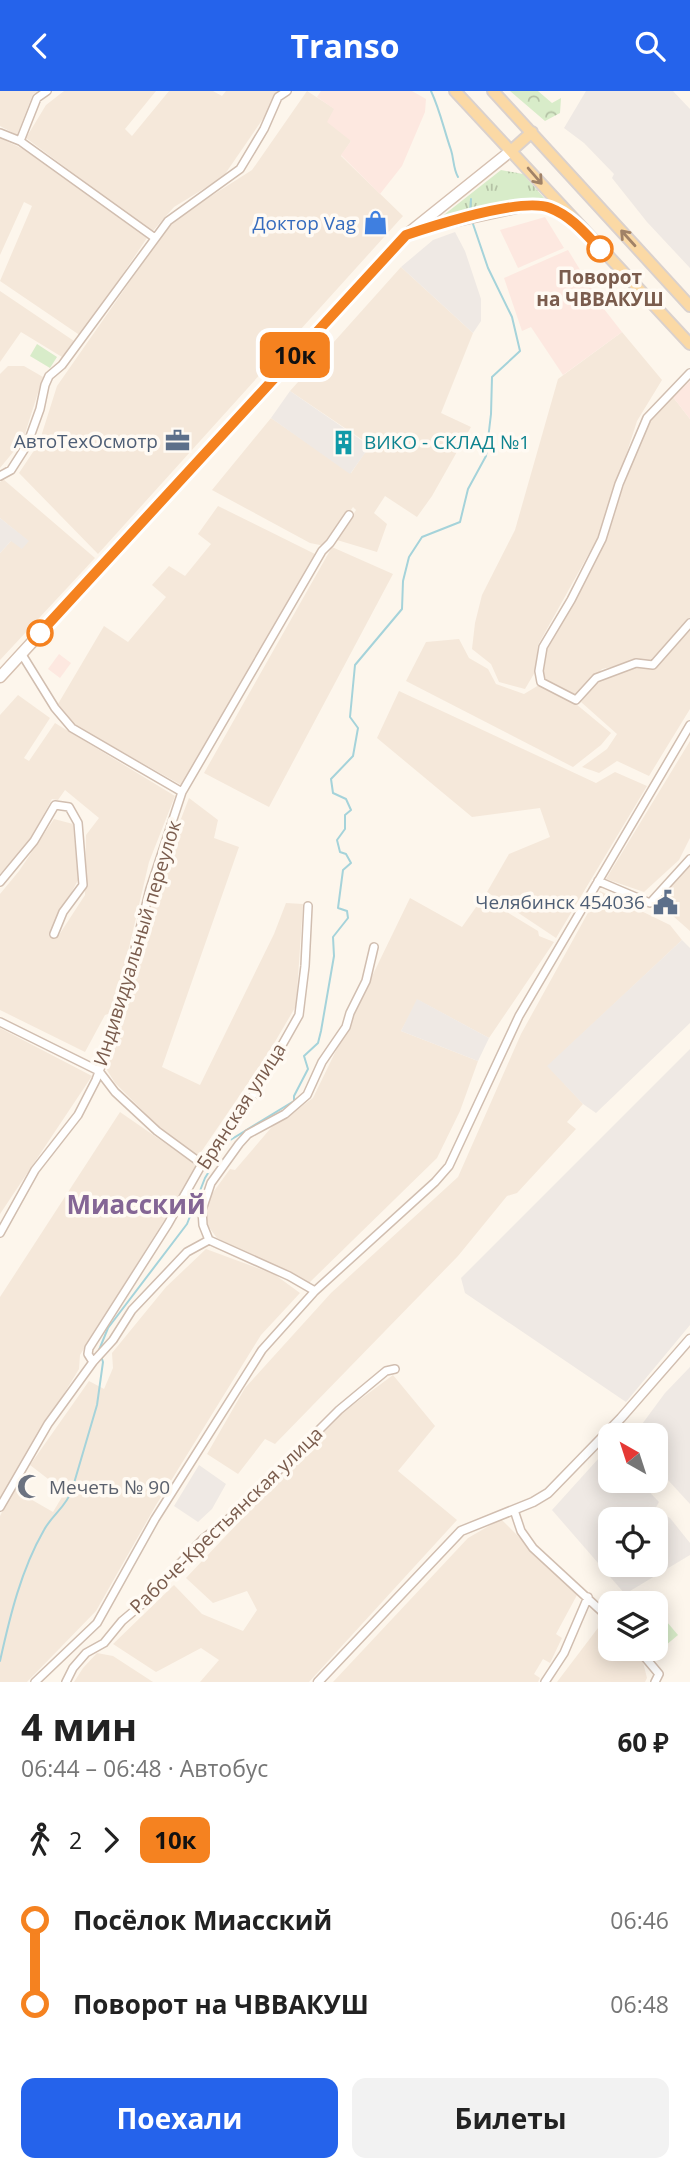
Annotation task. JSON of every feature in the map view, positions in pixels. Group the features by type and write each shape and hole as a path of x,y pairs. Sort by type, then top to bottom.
{"main road":[{"path":"455,91 690,344"},
{"path":"493,91 690,306"},
{"path":"0,677 406,235 532,132"},
{"path":"406,235 442,224 529,205 547,207 576,223"}],"street":[{"path":"20,141 37,98 47,91"},
{"path":"0,476 11,470 27,445 49,376 62,365 155,239 178,213 240,169 264,129 278,97 287,91"},
{"path":"0,133 20,141 155,239"},
{"path":"690,373 647,418 619,484 602,539 543,647 539,671 541,682 576,700 596,678 636,663 653,665 690,623"},
{"name":"Индивидуальный переулок","path":"0,1233 35,1170 78,1115 99,1070 127,981 150,889 182,792 322,551 349,515"},
{"path":"21,653 55,708 72,727 182,792"},
{"name":"Рабоче-Крестьянская улица","path":"35,1682 97,1623 155,1520 242,1378 278,1330 315,1290 435,1182 449,1166 506,1039 690,725"},
{"path":"0,882 34,841 55,805 69,807 78,823 83,885 64,912 54,934"},
{"path":"598,881 650,903 690,859"},
{"name":"Брянская улица","path":"93,1361 88,1354 89,1348 168,1224 202,1164 256,1091 299,1014 308,906"},
{"name":"Брянская улица","path":"0,1507 48,1424 93,1361 113,1340 132,1310 187,1252 209,1240 203,1225 202,1210 211,1183 239,1144 248,1134 285,1114 307,1094 321,1062 346,1027 366,981 374,947"},
{"path":"0,1022 99,1070 116,1092 157,1131 202,1164"},
{"path":"209,1240 315,1290"},
{"path":"318,1682 461,1531 541,1497 564,1478 690,1339"},
{"name":"Рабоче-Крестьянская улица","path":"66,1682 73,1668 86,1653 104,1643 122,1621 141,1605 203,1539 236,1513 339,1410 386,1371 395,1369"},
{"path":"513,1510 521,1531 533,1548 598,1607"},
{"path":"545,1682 564,1653 588,1597"},
{"path":"646,1661 657,1678"}],"shaded area":[{"path":"0,91 38,91 33,94 17,135 0,126"},
{"path":"64,91 156,91 125,129 132,136 169,91 213,91 222,96 226,91 282,91 223,177 174,207 152,232 26,138 46,105"},
{"path":"307,91 335,109 351,141 341,156 403,216 98,554 19,473 39,443 57,386 172,221 252,170"},
{"path":"321,91 412,91 426,99 425,112 402,166 380,194 341,155 351,141 327,122 334,109 317,97"},
{"path":"586,91 673,91 690,109 690,268 647,222 612,178 614,174 584,143 564,128"},
{"path":"0,138 23,149 147,238 81,336 0,281 32,206 24,202 0,255"},
{"path":"545,217 564,248 518,268 500,230"},
{"path":"455,232 465,251 481,299 481,321 473,333 401,267 433,240"},
{"path":"568,250 604,309 622,332 563,375 531,327 522,331 504,278"},
{"path":"401,267 473,333 441,413 471,427 417,517 385,496 374,513 387,524 377,552 337,540 356,510 353,507 325,546 310,543 212,490 271,418 351,473 370,445 290,391"},
{"path":"0,291 74,341 62,357 21,332 0,362"},
{"path":"622,332 662,380 637,421 602,530 538,645 535,672 525,689 499,682 491,664 472,649 482,595 515,530 558,379"},
{"path":"8,366 24,366 43,377 23,440 0,468 0,374"},
{"path":"690,381 690,419 673,397"},
{"path":"290,391 370,446 350,474 271,418"},
{"path":"673,397 690,419 690,618 654,661 602,669 575,697 543,678 546,652 595,562 647,424"},
{"path":"3,479 95,558 0,660 0,553 11,541 28,541 0,518 0,482"},
{"path":"218,506 315,554 183,786 75,725 58,704 104,626 128,642 166,597 152,585 169,566 185,576 211,544 198,534"},
{"path":"0,518 29,541 22,549 11,541 0,553"},
{"path":"332,547 393,574 269,807 204,773"},
{"path":"690,629 690,709 649,776 617,761 599,773 582,767 607,749 617,734 581,702 597,681 636,668 654,668"},
{"path":"459,639 469,658 488,669 496,684 524,694 539,685 576,704 611,733 601,745 573,767 406,681 426,642"},
{"path":"59,654 71,663 60,678 48,669"},
{"path":"399,691 596,783 615,772 647,786 556,938 487,892 509,854 550,837 540,808 472,817 377,738"},
{"path":"18,695 50,718 24,758 29,761 55,723 175,796 149,862 114,1012 105,1015 85,1052 0,1010 0,894 54,819 73,824 78,880 49,935 57,938 85,895 86,835 99,818 65,790 58,800 52,799 26,847 0,874 0,715"},
{"path":"690,741 690,838 679,860 644,892 606,879"},
{"path":"189,798 218,820 214,838 239,847 162,1067 200,1085 274,934 286,903 303,904 296,1006 269,1052 197,1158 161,1129 115,1083 107,1070 151,897"},
{"path":"690,862 690,931 656,901"},
{"path":"600,891 670,925 682,940 548,1066 583,1104 567,1122 576,1129 517,1193 507,1196 458,1256 275,1444 265,1439 238,1474 207,1454 245,1388 331,1293 458,1177 521,1034"},
{"path":"410,898 462,927 481,900 489,901 538,931 539,936 554,942 489,1038 418,1000 401,1031 478,1061 460,1111 437,1158 309,1283 217,1238 208,1226 205,1213 209,1198 230,1169 235,1170 276,1122 313,1098"},
{"path":"682,940 690,948 690,1023 596,1113 583,1104 547,1066"},
{"path":"417,999 489,1038 478,1061 401,1031"},
{"path":"0,1028 92,1076 0,1214"},
{"path":"690,1049 690,1325 626,1402 465,1293 461,1278"},
{"path":"120,1112 198,1166 80,1355 79,1369 15,1474 0,1504 0,1297"},
{"path":"206,1249 274,1274 300,1293 261,1335 156,1505 96,1611 27,1682 0,1682 0,1516 13,1489 53,1512 65,1492 30,1465 89,1381 104,1389 113,1368 112,1353 166,1287"},
{"path":"690,1367 690,1504 668,1480 668,1423 643,1423 665,1393"},
{"path":"393,1375 435,1426 398,1471 457,1520 309,1682 200,1682 219,1660 201,1648 156,1672 113,1644 174,1585 202,1614 243,1631 257,1610 247,1591 213,1603 186,1578 342,1413"},
{"path":"598,1459 598,1493 650,1493 659,1502 656,1507 598,1507 598,1563 552,1510"},
{"path":"199,1465 226,1484 212,1509 198,1522 174,1506"},
{"path":"668,1517 690,1543 690,1555 668,1568"},
{"path":"501,1519 577,1595 556,1634 562,1638 550,1663 543,1659 534,1674 540,1678 538,1682 333,1682 468,1538"},
{"path":"610,1577 653,1577 630,1591 622,1591"},
{"path":"598,1628 598,1661 642,1661 647,1678 645,1682 557,1682"},
{"path":"97,1653 113,1656 153,1682 74,1682"}],"green space":[{"path":"510,91 538,91 552,103 561,98 560,113 545,121"},
{"path":"501,170 523,174 545,199 440,218"},
{"path":"37,344 57,357 50,368 30,356"},
{"path":"668,1623 678,1635 668,1643"}],"waterway":[{"path":"431,91 458,177"},
{"path":"470,213 471,199"},
{"path":"99,1350 108,1328 187,1224 205,1178 227,1142 294,1101 308,1069 304,1056 318,1043 334,956 333,937 348,918 347,911 338,908 343,870 351,863 346,854 340,852 337,840 345,829 345,815 351,810 346,799 333,793 331,779 353,756 358,728 350,717 355,665 402,609 403,581 409,557 422,537 460,522 468,489 486,456 492,377 520,351 512,317 488,268 473,224"},
{"path":"0,1661 12,1610 29,1561 44,1530 72,1490 97,1405 103,1362 101,1356"}],"bus line":[{"name":"10к","path":"40,633 406,235 459,220 537,205 558,212 576,223 600,249"}],"place":[{"name":"Доктор Vag","path":"376,223"},
{"name":"Поворот на ЧВВАКУШ","path":"600,249"},
{"name":"АвтоТехОсмотр","path":"178,441"},
{"name":"ВИКО - СКЛАД №1","path":"344,442"},
{"name":"Челябинск 454036","path":"665,902"},
{"name":"Мечеть № 90","path":"29,1487"}],"district":[{"name":"Миасский","path":"136,1205"}]}
